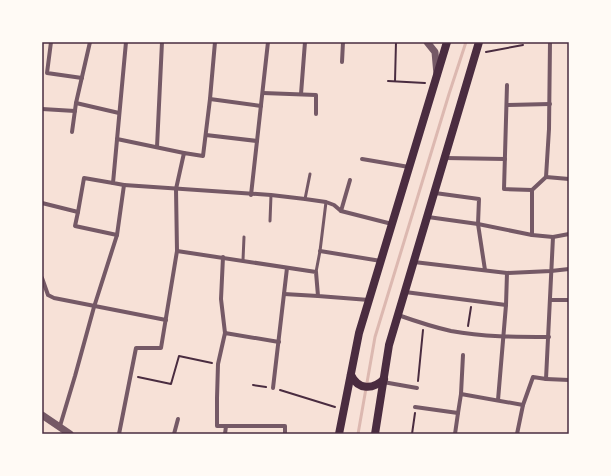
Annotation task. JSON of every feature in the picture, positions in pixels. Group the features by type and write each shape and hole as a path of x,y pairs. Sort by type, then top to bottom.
{"main road":[{"path":"339,434 359,333 447,42"},
{"path":"374,434 389,346 480,42"},
{"path":"477,53 484,42"},
{"path":"351,375 357,384 364,386 378,385 383,380"}],"street":[{"path":"51,42 47,73 82,78"},
{"path":"72,132 76,103 90,42"},
{"path":"113,183 126,42"},
{"path":"157,147 162,42"},
{"path":"117,139 203,156 215,42"},
{"path":"251,195 268,42"},
{"path":"301,94 305,42"},
{"path":"342,62 343,42"},
{"path":"427,42 435,52 436,80"},
{"path":"507,85 504,189 532,190 546,177 550,129 550,42"},
{"path":"263,93 316,95 316,114"},
{"path":"210,100 261,106"},
{"path":"76,103 119,113"},
{"path":"506,104 550,104"},
{"path":"42,109 75,111"},
{"path":"206,135 257,141"},
{"path":"119,434 136,348 161,348 177,251 176,189 184,153"},
{"path":"445,158 505,159"},
{"path":"362,159 409,168"},
{"path":"546,177 569,179"},
{"path":"116,235 75,226 84,178 124,185 271,196 326,202 334,205 341,211 392,224"},
{"path":"341,211 350,180"},
{"path":"60,426 116,235 124,185"},
{"path":"532,190 532,235"},
{"path":"435,193 480,199 478,224 485,270"},
{"path":"42,205 78,212"},
{"path":"428,216 532,235 553,237 569,234"},
{"path":"546,379 553,237"},
{"path":"177,251 316,272 318,296"},
{"path":"320,251 381,261"},
{"path":"224,257 220,299 225,333 218,364 217,426 285,426 284,434"},
{"path":"414,262 507,273 569,269"},
{"path":"274,388 288,268"},
{"path":"498,400 506,305 507,273"},
{"path":"42,278 48,295 54,298 166,320"},
{"path":"405,292 506,305"},
{"path":"284,294 369,300"},
{"path":"551,300 569,300"},
{"path":"398,315 451,331 503,337 549,337"},
{"path":"225,333 279,342"},
{"path":"455,434 461,394 463,355"},
{"path":"517,434 522,405 533,377 569,380"},
{"path":"383,380 417,388"},
{"path":"461,394 522,405"},
{"path":"415,408 458,413"},
{"path":"42,415 70,434"},
{"path":"174,434 178,419"},
{"path":"225,434 226,426"}],"lane":[{"path":"305,199 310,174"},
{"path":"270,221 271,196"},
{"path":"316,272 326,202"},
{"path":"243,260 244,238"}],"path":[{"path":"395,81 396,42"},
{"path":"477,53 523,45"},
{"path":"388,81 436,80"},
{"path":"417,388 424,324"},
{"path":"131,376 171,384 179,356 218,364"},
{"path":"253,385 274,388 307,397 344,410"},
{"path":"412,434 415,408"}],"waterway":[{"path":"358,434 375,337 466,42"}]}
